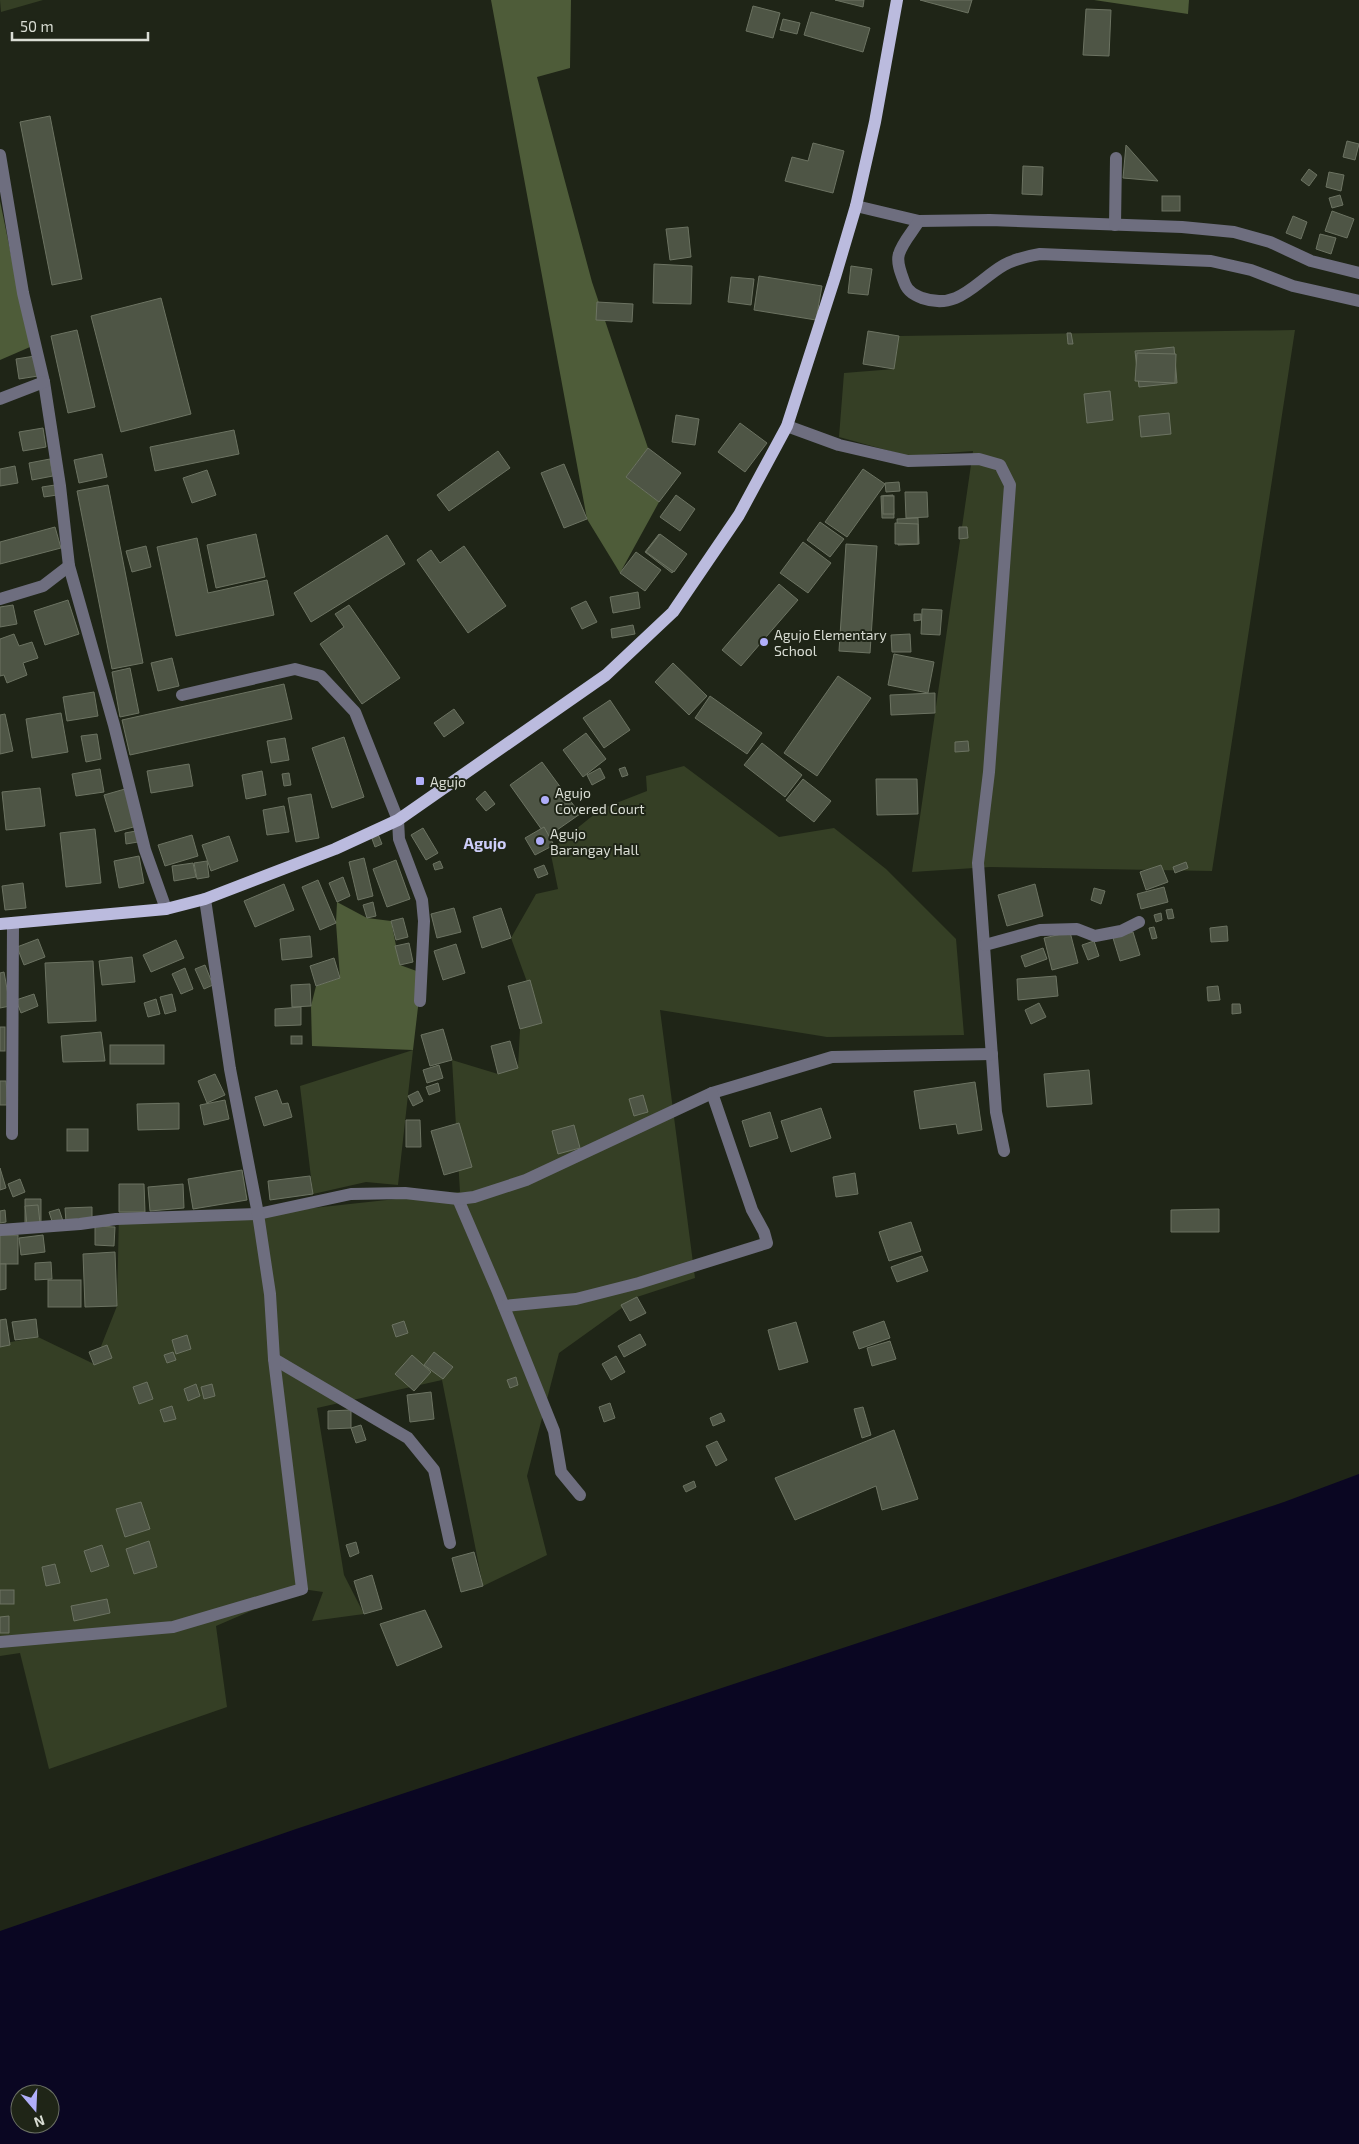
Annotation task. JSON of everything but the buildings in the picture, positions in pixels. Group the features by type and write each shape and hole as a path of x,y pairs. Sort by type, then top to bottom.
{"main road":[{"path":"0,924 166,909 205,899 335,850 398,820 606,675 673,612 739,515 787,426 856,206 875,122 898,0"}],"street":[{"path":"0,155 24,293 44,382 60,486 69,566 114,725 145,850 166,909"},
{"path":"1116,158 1116,225"},
{"path":"856,206 918,221 990,220 1234,232 1270,242 1311,261 1359,273"},
{"path":"918,221 898,255 899,264 907,289 916,296 930,300 948,300 961,296 1003,266 1024,257 1040,254 1211,261 1251,270 1293,286 1359,301"},
{"path":"0,399 44,382"},
{"path":"787,426 839,445 908,461 979,459 1000,465 1010,485 989,772 978,864 996,1112 1004,1151"},
{"path":"0,598 43,586 69,566"},
{"path":"182,695 296,669 321,676 355,712 398,820 399,839 422,900 424,921 420,1001"},
{"path":"0,1642 173,1627 302,1589 274,1359 270,1294 258,1214 230,1069 205,899"},
{"path":"985,945 1040,930 1077,929 1096,936 1121,931 1140,922"},
{"path":"12,1134 13,923"},
{"path":"0,1230 80,1224 116,1219 258,1214 351,1194 405,1193 458,1200 474,1197 526,1180 712,1093 832,1057 992,1054"},
{"path":"504,1306 576,1299 639,1283 767,1243 764,1232 752,1210 712,1093"},
{"path":"458,1200 504,1306 554,1431 560,1472 580,1494"},
{"path":"274,1359 408,1438 434,1470 450,1543"}],"green space":[{"path":"0,0 43,0 1,12"},
{"path":"491,0 571,0 570,68 537,77 592,282 648,448 626,477 659,502 620,573 587,519"},
{"path":"1094,0 1189,0 1188,14"},
{"path":"0,201 30,347 0,360"},
{"path":"1295,330 1212,871 990,867 912,872 973,451 908,456 839,437 844,373 894,369 899,336"},
{"path":"684,766 779,837 834,828 886,869 956,939 964,1035 827,1037 660,1010 695,1278 637,1297 559,1353 527,1476 547,1555 483,1586 442,1380 317,1408 344,1575 364,1614 312,1621 323,1592 302,1589 216,1626 227,1707 49,1769 20,1653 0,1656 0,1344 38,1337 94,1364 117,1306 119,1212 258,1214 460,1192 452,1060 498,1074 518,1068 520,1029 542,1023 511,938 536,894 558,889 550,850 601,809 647,791 646,776"},
{"path":"337,902 367,918 391,921 400,965 422,973 413,1050 312,1046 311,1006 316,986 340,978 336,923"},
{"path":"413,1050 398,1185 366,1182 313,1194 300,1086"}],"shaded area":[{"path":"1359,1474 1359,2144 0,2144 0,1931 296,1829 1284,1502"}],"place":[{"name":"Agujo Elementary School","path":"764,642"},
{"name":"Agujo","path":"420,781"},
{"name":"Agujo Covered Court","path":"545,800"},
{"name":"Agujo Barangay Hall","path":"540,841"}],"district":[{"name":"Agujo","path":"485,842"}]}
